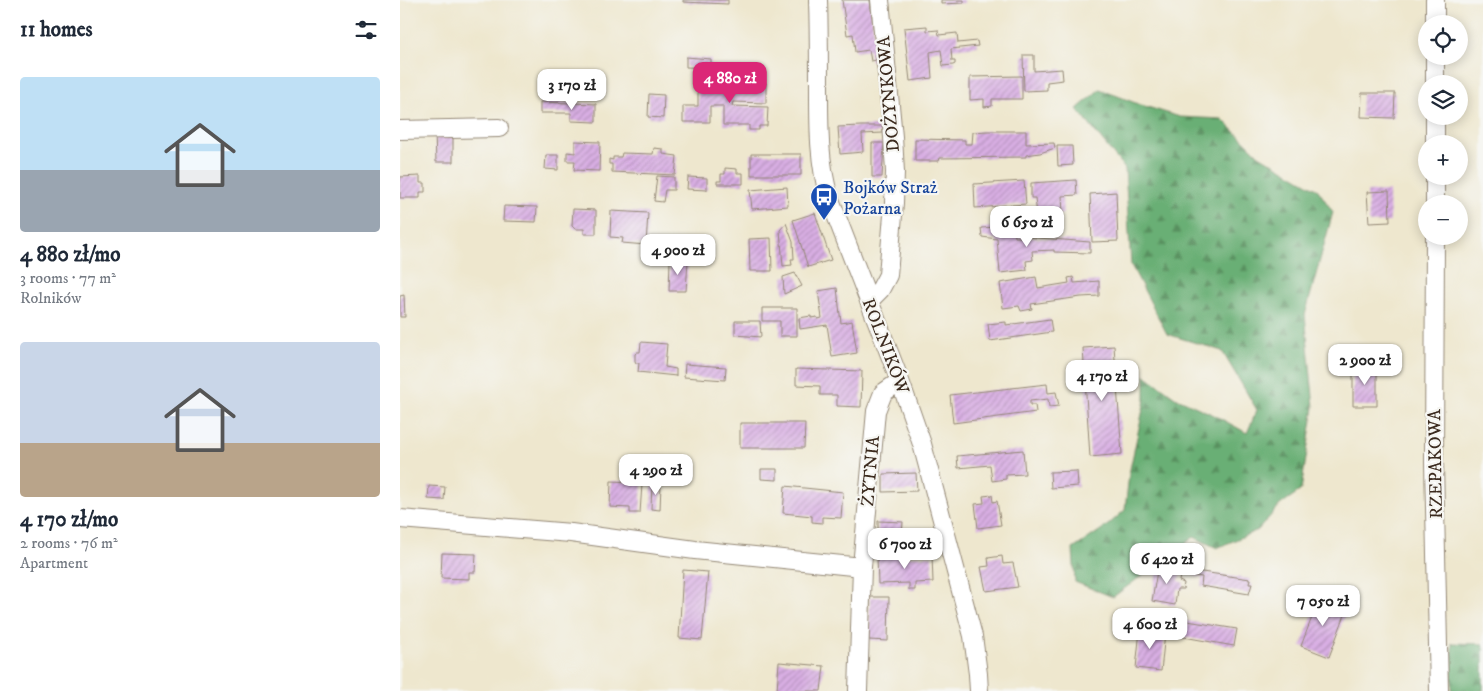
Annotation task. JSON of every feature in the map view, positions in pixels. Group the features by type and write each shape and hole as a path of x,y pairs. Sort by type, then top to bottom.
{"street":[{"name":"ROLNIKÓW","path":"818,0 819,125 823,173 829,197 900,381 922,444 973,636 979,691"},
{"name":"DOŻYNKOWA","path":"869,301 880,290 888,275 894,203 893,137 880,0"},
{"path":"1435,0 1435,15"},
{"path":"400,130 499,128"},
{"name":"RZEPAKOWA","path":"1435,245 1434,462 1439,691"},
{"name":"ŻYTNIA","path":"858,691 862,567 876,411 883,393 900,381"},
{"path":"400,519 571,533 695,550 862,567"}],"green space":[{"path":"1100,89 1138,104 1180,117 1222,119 1259,155 1318,190 1333,212 1305,315 1314,407 1301,490 1280,505 1258,530 1217,548 1194,537 1113,597 1075,582 1073,549 1108,525 1125,510 1129,474 1145,400 1145,375 1175,397 1247,433 1257,410 1222,351 1167,334 1131,265 1125,169 1077,109"},
{"path":"1452,643 1483,644 1483,691 1452,691"}],"building":[{"path":"683,0 728,0 728,4 683,2"},
{"path":"842,0 870,0 877,60 871,61 869,50 855,52 853,34 847,35"},
{"path":"941,0 964,0 964,3 941,4"},
{"path":"927,26 927,31 938,30 939,35 957,33 958,43 977,41 978,46 951,49 952,61 955,61 953,65 943,66 941,50 930,52 932,78 910,81 904,28"},
{"path":"1023,55 1034,55 1034,71 1062,69 1063,80 1047,82 1047,90 1024,91"},
{"path":"686,57 711,59 711,68 686,67"},
{"path":"1022,76 1022,99 992,99 992,106 984,107 984,99 970,100 970,77"},
{"path":"698,82 766,83 766,103 733,102 732,106 768,107 767,126 759,126 759,130 749,130 749,125 723,125 723,106 710,106 710,122 683,122 683,106 698,106"},
{"path":"1362,93 1395,93 1394,118 1361,117"},
{"path":"649,94 664,95 663,118 648,117"},
{"path":"540,102 596,104 596,122 571,121 571,113 540,113"},
{"path":"883,126 883,133 862,134 863,152 840,154 838,127"},
{"path":"1026,131 1026,144 1054,143 1055,148 1026,155 1026,157 940,158 939,161 915,161 915,139 965,140 965,144 972,144 973,132"},
{"path":"453,132 453,162 436,162 435,133"},
{"path":"575,141 600,142 599,171 574,170 575,161 567,161 567,152 575,153"},
{"path":"872,143 884,143 882,177 872,177"},
{"path":"1057,146 1072,146 1073,165 1058,166"},
{"path":"654,148 663,149 663,154 677,156 675,175 612,172 612,164 609,164 609,159 613,160 613,157 621,157 622,153 653,154"},
{"path":"751,154 801,154 801,175 751,175"},
{"path":"546,155 558,155 558,170 545,169"},
{"path":"725,168 737,169 737,173 743,173 743,184 717,184 717,181 721,181 721,174 725,174"},
{"path":"420,176 420,183 425,183 425,192 420,192 420,198 400,198 400,177"},
{"path":"657,176 674,177 674,190 665,190 663,202 654,201"},
{"path":"688,177 707,178 707,190 687,189"},
{"path":"1076,180 1077,195 1062,196 1063,214 1037,215 1035,198 1031,198 1031,183"},
{"path":"1024,181 1026,204 975,208 974,184"},
{"path":"787,187 788,206 752,209 750,190"},
{"path":"1389,191 1390,222 1369,223 1367,192"},
{"path":"1116,192 1118,241 1092,242 1090,194"},
{"path":"504,206 537,207 536,222 503,221"},
{"path":"573,209 596,210 596,234 584,234 584,229 575,229 572,226"},
{"path":"611,211 648,213 646,245 622,243 623,238 610,237"},
{"path":"815,213 831,260 808,267 793,220"},
{"path":"786,223 793,242 794,259 791,259 792,265 783,266 780,230"},
{"path":"1014,226 1015,237 1090,242 1090,253 1054,252 1054,250 1032,251 1033,260 1026,261 1027,270 1000,273 997,239 982,237 981,228"},
{"path":"771,238 772,271 750,271 749,239"},
{"path":"670,260 688,261 686,291 669,291"},
{"path":"795,273 802,286 784,294 783,277"},
{"path":"1036,277 1038,288 1069,283 1068,278 1073,277 1074,283 1099,281 1099,296 1031,304 1032,309 1021,311 1019,306 1003,308 1000,283"},
{"path":"837,288 841,323 852,321 857,353 832,357 827,325 800,329 799,318 811,316 811,318 822,318 818,291"},
{"path":"404,295 405,317 400,317 400,296"},
{"path":"762,308 797,308 797,336 780,336 780,321 762,321"},
{"path":"1050,319 1052,332 990,341 988,324 1006,322 1006,325"},
{"path":"735,321 760,321 761,337 735,335"},
{"path":"641,342 667,344 665,367 676,369 676,376 638,372 639,363 635,361 635,354 640,352"},
{"path":"1114,346 1122,454 1090,457 1083,348"},
{"path":"685,364 726,367 725,380 684,377"},
{"path":"1353,367 1377,367 1377,406 1353,406"},
{"path":"796,369 862,371 861,407 837,406 837,395 820,395 820,386 796,385"},
{"path":"1047,384 1048,393 1056,392 1059,406 1049,407 1048,399 1030,401 1030,405 1035,405 1036,412 953,423 950,395"},
{"path":"740,423 805,423 804,448 740,448"},
{"path":"1023,450 1025,474 1006,475 1006,479 992,481 990,465 958,468 957,456"},
{"path":"761,469 777,469 777,480 761,479"},
{"path":"1077,471 1078,486 1051,488 1050,472"},
{"path":"916,473 917,491 883,492 883,474"},
{"path":"611,481 642,484 640,513 630,513 630,508 610,507"},
{"path":"652,483 661,484 660,510 651,509"},
{"path":"429,486 445,487 444,500 428,499"},
{"path":"785,486 843,492 841,518 822,517 822,523 812,522 812,516 783,513"},
{"path":"992,495 993,502 997,501 1001,525 978,528 975,504 984,503 983,496"},
{"path":"878,521 903,522 902,535 878,533"},
{"path":"442,553 476,554 475,572 469,572 469,579 441,578"},
{"path":"932,556 933,582 915,583 915,590 909,590 909,583 878,584 877,557"},
{"path":"1002,556 1003,564 1013,563 1018,587 986,591 981,567 989,566 988,558"},
{"path":"1158,565 1181,569 1179,581 1184,583 1183,589 1177,589 1175,605 1152,601"},
{"path":"683,570 708,572 702,640 679,638"},
{"path":"1195,571 1250,579 1249,584 1252,584 1249,594 1201,586 1202,577 1194,576"},
{"path":"870,597 889,597 888,641 869,640"},
{"path":"1310,598 1346,612 1329,657 1301,646 1314,612 1305,610"},
{"path":"1181,620 1237,629 1234,646 1178,636"},
{"path":"1140,630 1165,633 1161,671 1136,668"},
{"path":"779,662 824,666 821,691 777,691"}],"place":[{"name":"Bojków Straż Pożarna","path":"824,221"}]}
